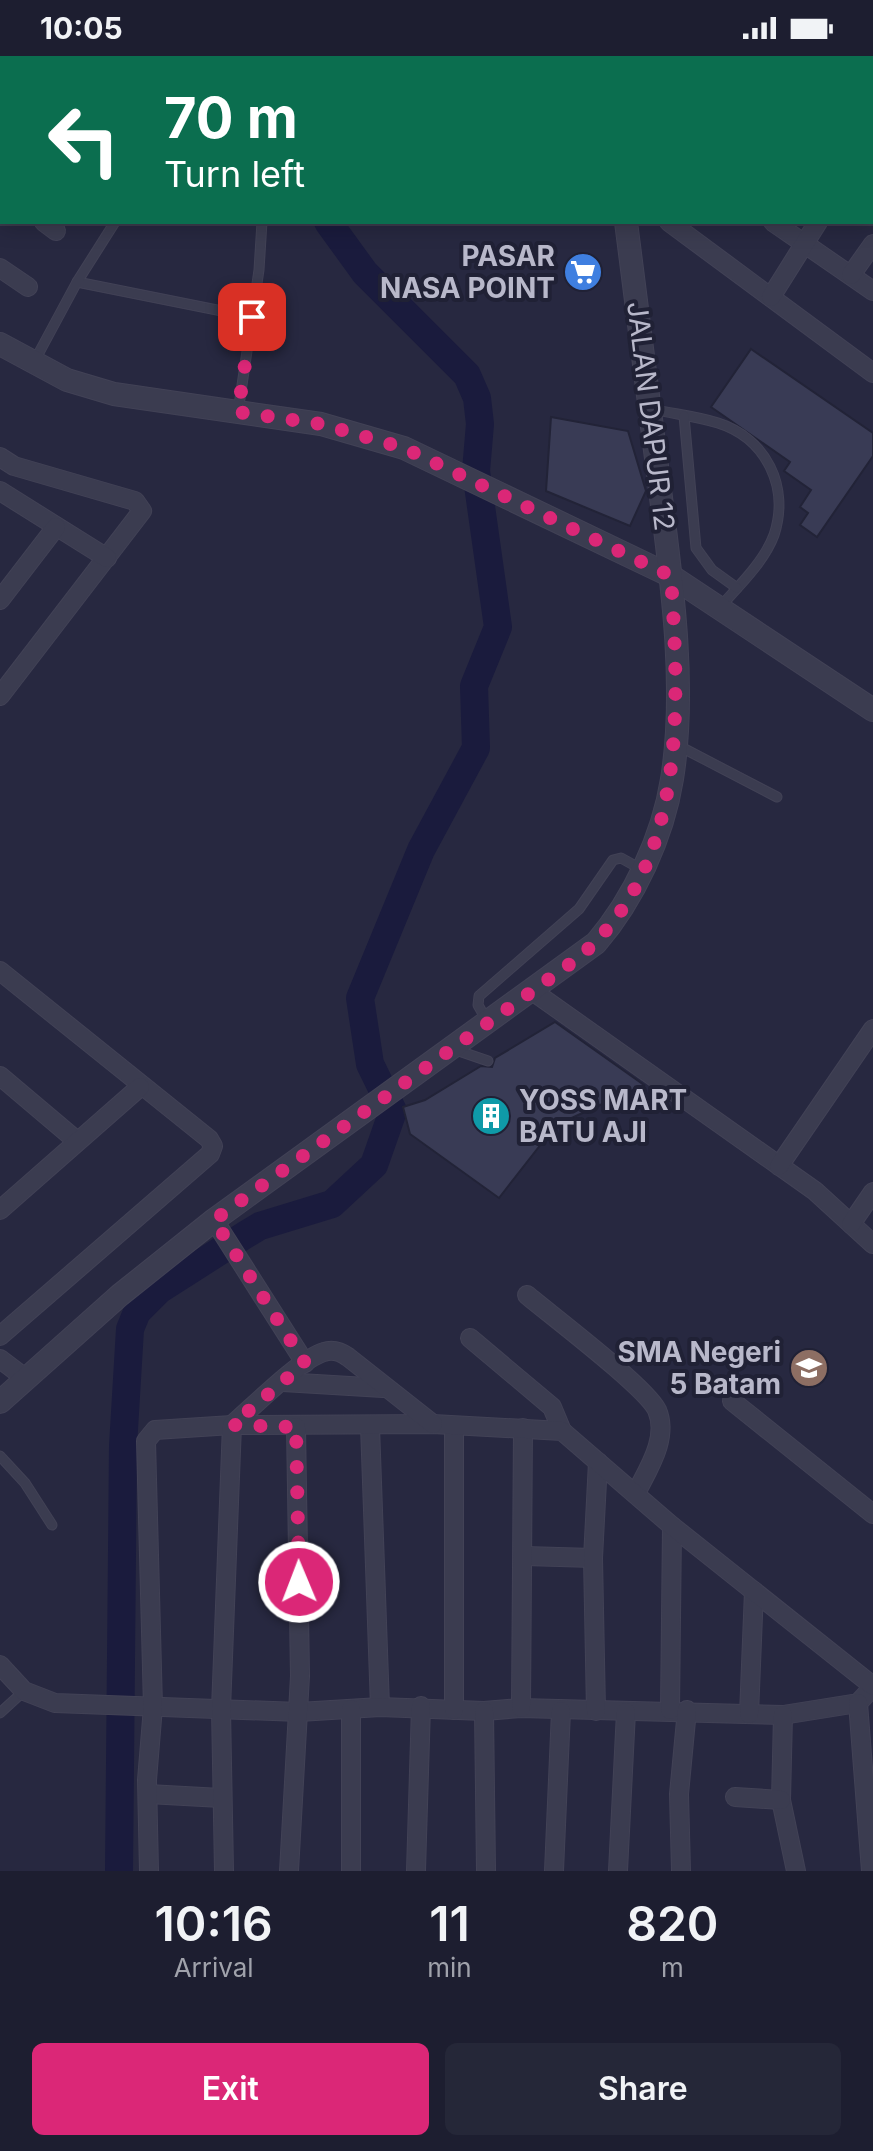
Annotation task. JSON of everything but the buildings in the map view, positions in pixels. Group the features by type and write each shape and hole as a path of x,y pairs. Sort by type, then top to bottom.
{"street":[{"name":"JALAN DAPUR 12","path":"0,1402 25,1378 351,1119 596,943 613,923 642,869 653,846 673,776 677,706 671,576 626,224"},
{"path":"672,224 873,373"},
{"path":"776,224 873,291"},
{"path":"771,297 817,224"},
{"path":"851,275 873,244"},
{"path":"0,268 28,287"},
{"path":"0,345 67,380 114,394 321,424 404,448 671,576 873,710"},
{"path":"0,696 139,518 142,511 139,503 7,461 0,488 107,558"},
{"path":"0,600 56,527"},
{"path":"0,971 140,1087 209,1139 213,1146 210,1154 0,1336"},
{"path":"531,990 815,1191 873,1244"},
{"path":"779,1166 873,1029"},
{"path":"0,1076 77,1141"},
{"path":"0,1210 140,1087"},
{"path":"0,1181 17,1194"},
{"path":"851,1224 873,1192"},
{"path":"217,1226 305,1363"},
{"path":"527,1295 640,1391 657,1410 659,1439 655,1456 636,1493"},
{"path":"0,1665 24,1691 55,1703 299,1712 421,1706 484,1711 521,1708 626,1712 678,1710 783,1715 858,1703 872,1687 672,1526 562,1431 552,1407 470,1338"},
{"path":"224,1871 221,1709 232,1425 305,1363 327,1351 342,1353 433,1424"},
{"path":"0,1359 25,1378"},
{"path":"283,1382 383,1388"},
{"path":"732,1401 873,1514"},
{"path":"149,1871 146,1441 159,1429 232,1425 433,1424 562,1431"},
{"path":"370,1426 380,1707"},
{"path":"454,1426 454,1710"},
{"path":"289,1871 299,1712 296,1427"},
{"path":"521,1708 525,1556 523,1428"},
{"path":"596,1711 593,1558 598,1462"},
{"path":"672,1526 681,1871"},
{"path":"525,1556 593,1558"},
{"path":"749,1714 754,1591"},
{"path":"858,1703 871,1871"},
{"path":"416,1871 421,1706"},
{"path":"351,1709 351,1871"},
{"path":"484,1711 486,1871"},
{"path":"554,1871 561,1711"},
{"path":"618,1871 626,1712"},
{"path":"783,1715 781,1800 796,1871"},
{"path":"148,1794 221,1798"},
{"path":"735,1797 781,1800"}],"lane":[{"path":"34,362 77,282 114,224"},
{"path":"238,412 262,224"},
{"path":"77,282 252,317"},
{"path":"649,408 719,423 741,435 770,461 776,480 774,535 719,608"},
{"path":"684,416 696,548 712,570 737,588"},
{"path":"674,744 777,797"},
{"path":"487,1021 478,1005 479,996 579,909 613,860 621,858 642,869"},
{"path":"450,1047 464,1056 488,1061"},
{"path":"0,1456 25,1483 52,1525"},
{"path":"0,1713 24,1691"}],"waterway":[{"path":"119,1871 123,1446 130,1329 137,1312 159,1290 260,1226 332,1204 374,1165 393,1111 370,1064 360,998 421,850 476,748 474,686 498,627 476,471 480,424 477,398 467,375 365,273 329,224"}],"place":[{"name":"PASAR NASA POINT","path":"583,272"},
{"name":"YOSS MART BATU AJI","path":"491,1116"},
{"name":"SMA Negeri 5 Batam","path":"809,1368"}],"route":[{"path":"252,317 238,412 321,424 404,448 671,576 677,706 673,776 653,846 613,923 596,943 214,1220 305,1363 232,1425 296,1427 299,1582"}]}
